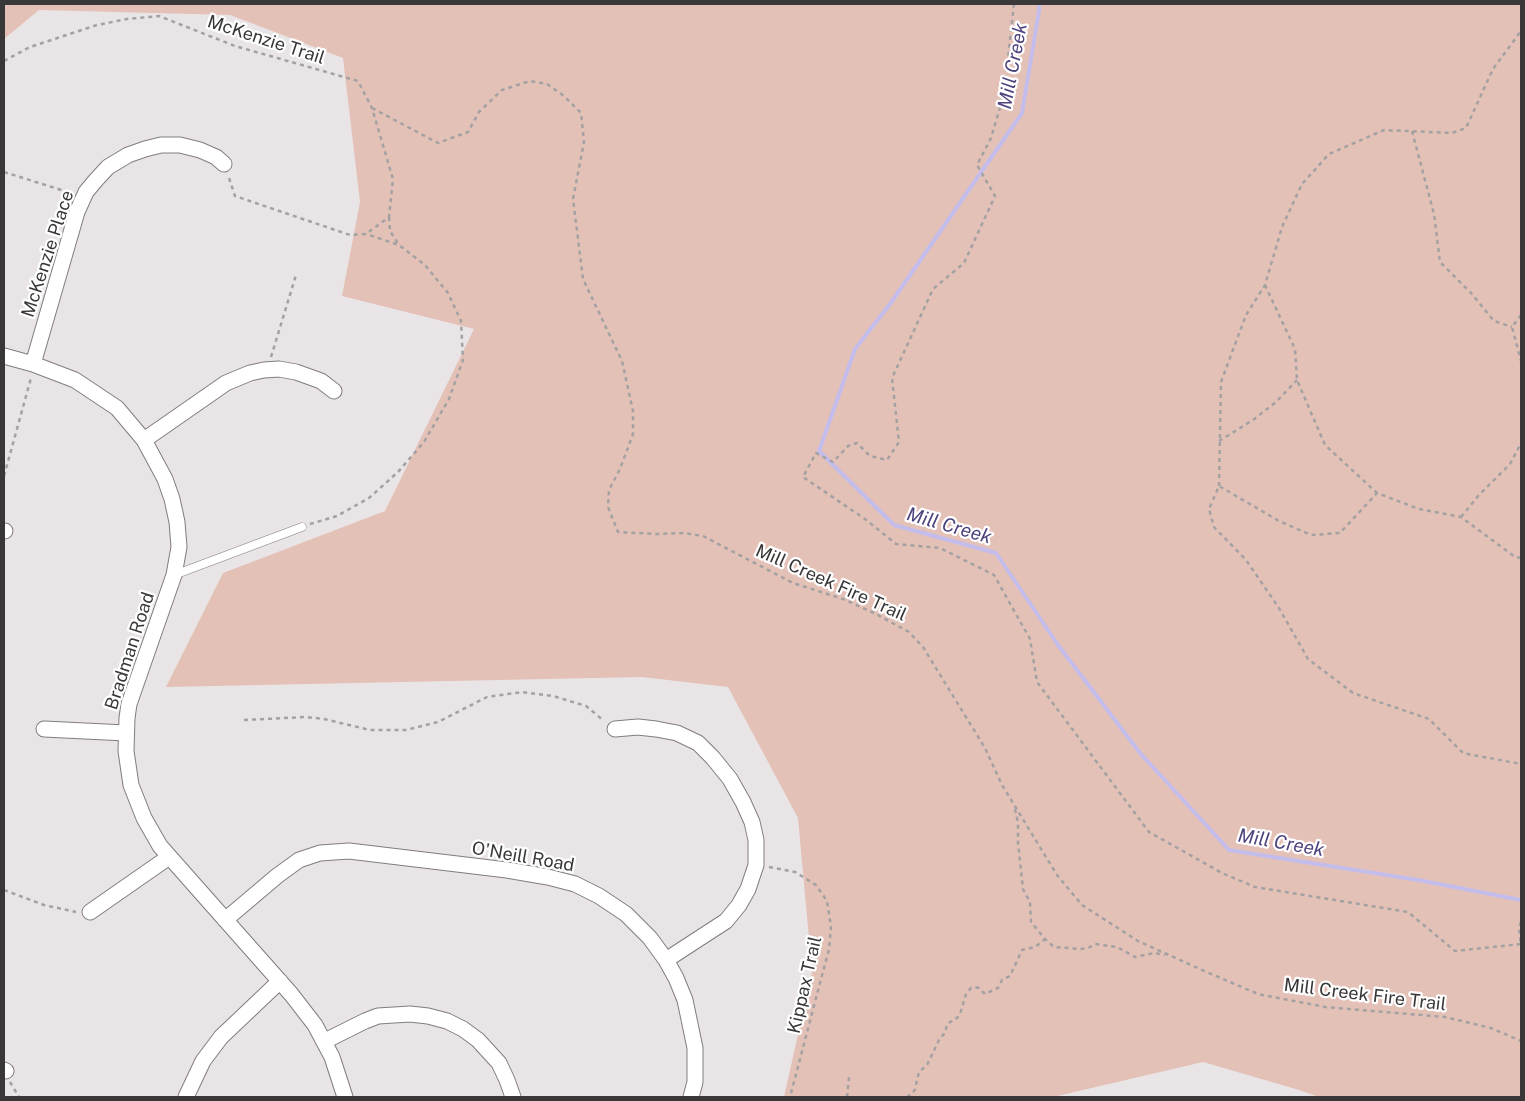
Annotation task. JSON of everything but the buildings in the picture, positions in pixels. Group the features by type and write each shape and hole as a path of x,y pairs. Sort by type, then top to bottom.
{"street":[{"name":"McKenzie Place","path":"33,364 77,212 84,196 108,167 128,155 145,148 161,145 180,145 200,150 216,157 224,164"},
{"name":"Bradman Road","path":"4,356 33,364 75,380 117,408 144,440 165,479 172,498 177,522 179,547 174,575 129,704 126,733 131,785 152,833 169,857 280,981 303,1009 325,1041 339,1076 344,1097"},
{"path":"144,440 226,383 250,373 279,369 296,372 321,381 334,391"},
{"path":"615,729 638,727 677,732 698,743 730,779 752,822 756,840 756,865 748,889 738,905 726,921 666,960"},
{"path":"44,730 126,733"},
{"name":"O'Neill Road","path":"225,920 299,860 320,854 348,851 507,870 575,884 599,896 626,914 650,938 676,978 685,1000 695,1048 695,1082 691,1097"},
{"path":"90,912 169,857"},
{"path":"186,1097 203,1061 221,1036 280,981"},
{"path":"325,1041 378,1016 410,1014 428,1016 462,1029 484,1046 499,1063 513,1097"}],"lane":[{"path":"174,575 302,527"}],"path":[{"path":"1014,4 1004,94 991,138 976,165 995,196 964,263 933,289 892,378 899,442 887,460 870,456 857,443 848,446 833,462 816,453 804,477 896,544 940,548 994,576 1030,639 1037,682 1150,832 1222,874 1255,887 1408,912 1455,951 1521,945 1519,928 1521,922"},
{"name":"McKenzie Trail","path":"4,61 30,47 97,25 127,19 159,16 235,46 358,81 372,108 393,179 389,217"},
{"path":"1521,32 1493,69 1466,128 1452,133 1384,130 1329,154 1302,184 1282,227 1265,285 1246,315 1221,382 1219,486 1209,509 1214,527 1246,560 1279,608 1308,659 1353,694 1429,719 1463,753 1521,764"},
{"name":"Mill Creek Fire Trail","path":"372,108 438,143 468,132 479,112 502,90 530,81 547,84 564,96 581,112 584,142 573,199 583,279 622,361 633,411 633,434 620,469 609,490 608,507 618,532 684,533 704,536 793,583 843,599 909,632 923,647 985,748 1002,785 1057,875 1082,904 1138,941 1258,994 1325,1007 1445,1017 1491,1028 1521,1041"},
{"path":"1412,131 1434,214 1440,262 1471,293 1494,321 1512,327"},
{"path":"224,164 235,196 350,235 366,234 398,245 425,265 448,293 461,321 463,360 449,399 424,442 398,472 369,498 337,516 302,527"},
{"path":"4,172 84,196"},
{"path":"366,234 389,217"},
{"path":"389,217 390,231 398,245"},
{"path":"268,370 296,275"},
{"path":"1265,285 1295,349 1297,380 1325,445 1377,493 1419,509 1461,518 1514,557 1521,558"},
{"path":"1512,327 1521,315"},
{"path":"1512,327 1521,361"},
{"path":"4,476 31,378 33,364"},
{"path":"1219,441 1253,420 1276,402 1297,380"},
{"path":"1461,518 1479,495 1510,464 1521,443"},
{"path":"1219,486 1279,521 1311,535 1340,533 1377,493"},
{"path":"244,720 306,717 324,719 370,730 406,730 438,722 487,698 522,692 553,696 586,706 615,729"},
{"path":"1015,806 1024,890 1030,902 1032,922 1045,939 1054,947 1080,949 1088,948 1094,944 1117,947 1135,956 1154,953 1169,956"},
{"name":"Kippax Trail","path":"756,865 795,872 816,885 826,901 831,927 829,949 790,1097"},
{"path":"4,890 63,910 90,912"},
{"path":"907,1097 913,1093 919,1072 927,1066 940,1038 945,1033 947,1024 960,1014 966,994 971,988 979,988 986,994 998,988 1002,980 1010,976 1022,950 1035,947 1045,939"},
{"path":"847,1097 849,1077"}],"shaded area":[{"path":"4,4 1521,4 1521,1097 1319,1097 1203,1062 1053,1097 784,1097 812,972 798,818 728,687 642,677 166,687 223,573 385,511 474,329 342,296 360,202 343,58 230,15 39,10 4,39"}],"waterway":[{"name":"Mill Creek","path":"1039,4 1022,113 890,304 855,349 819,451 894,525 996,553 1058,645 1140,753 1229,850 1418,880 1521,900"}]}
